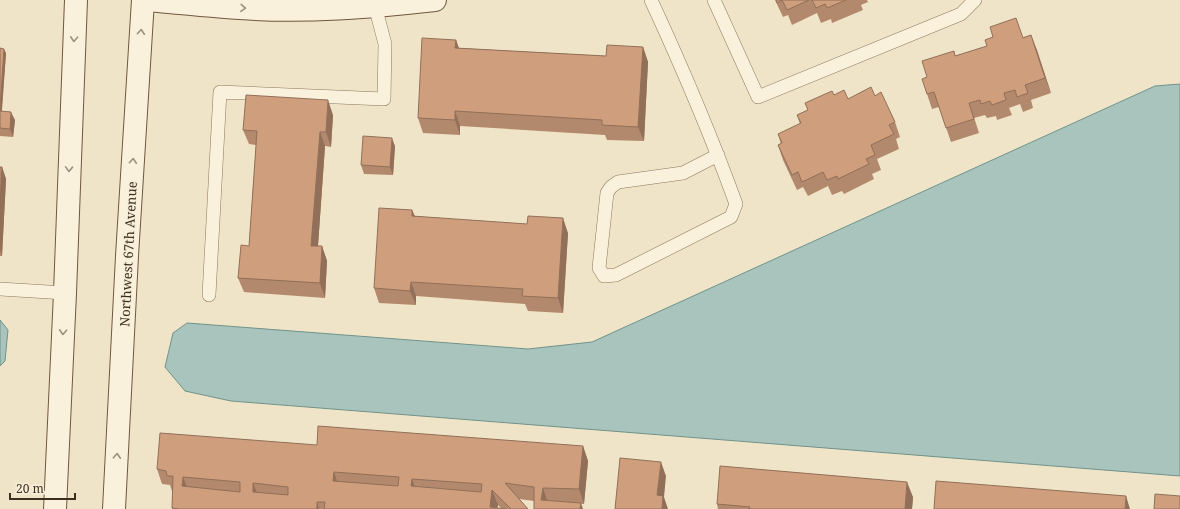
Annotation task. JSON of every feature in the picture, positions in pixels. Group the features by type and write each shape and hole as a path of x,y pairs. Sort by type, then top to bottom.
{"main road":[{"path":"55,509 76,0"},
{"name":"Northwest 67th Avenue","path":"114,509 127,256 143,0"},
{"path":"149,0 241,8 318,9 375,6 435,0"}],"lane":[{"path":"651,0 675,52 718,155 736,204 731,217 616,275 604,276 599,268 607,193 611,187 618,182 683,173 718,155"},
{"path":"714,0 758,97 961,14 975,0"},
{"path":"209,295 220,92 384,99 385,44 375,6"},
{"path":"0,289 65,293"}],"water":[{"path":"1180,84 1180,476 231,401 185,391 165,367 173,333 187,323 528,349 592,342 1155,86"},
{"path":"0,320 8,330 5,361 0,366"}],"building":[{"path":"782,0 809,0 787,10"},
{"path":"812,0 846,0 827,8 825,4 816,8"},
{"path":"1016,18 1023,38 1031,35 1045,78 1025,85 1028,93 1017,97 1015,90 1004,93 1006,100 992,105 990,101 981,104 980,100 969,103 974,119 946,128 934,92 927,94 922,79 927,77 922,61 954,51 955,56 987,46 985,40 993,37 990,27"},
{"path":"422,38 456,40 455,48 606,56 607,45 643,47 638,127 602,125 602,120 455,111 455,120 418,118"},
{"path":"0,48 4,49 0,110"},
{"path":"871,87 875,96 881,92 895,122 889,125 894,134 871,145 875,155 866,159 869,164 838,179 837,176 827,180 823,172 802,182 798,172 792,175 778,145 782,143 778,134 801,123 797,115 808,110 805,103 832,91 834,95 844,90 848,99"},
{"path":"246,95 328,100 326,132 320,132 311,246 322,246 320,283 238,278 241,245 249,246 257,131 243,130"},
{"path":"0,111 11,112 10,129 0,128"},
{"path":"363,136 392,138 390,167 361,165"},
{"path":"0,167 2,167 0,204"},
{"path":"379,208 412,210 412,216 527,224 528,216 563,218 558,298 522,296 523,289 411,282 410,291 374,288"},
{"path":"318,426 583,446 579,489 543,488 541,500 581,503 580,509 534,509 534,487 505,483 528,509 511,509 492,490 490,507 506,509 324,509 325,502 317,502 317,509 179,509 172,508 173,476 167,476 166,471 157,469 160,433 317,445","holes":["334,472 399,477 398,486 333,481","183,477 240,482 240,492 182,486","412,479 482,484 481,492 411,486","253,483 288,487 288,495 253,492"]},
{"path":"620,458 661,462 657,495 663,496 662,509 615,509"},
{"path":"720,466 907,482 905,509 749,509 750,507 717,504"},
{"path":"936,481 1126,496 1125,509 934,509"},
{"path":"1155,494 1180,496 1180,509 1154,509"}]}
